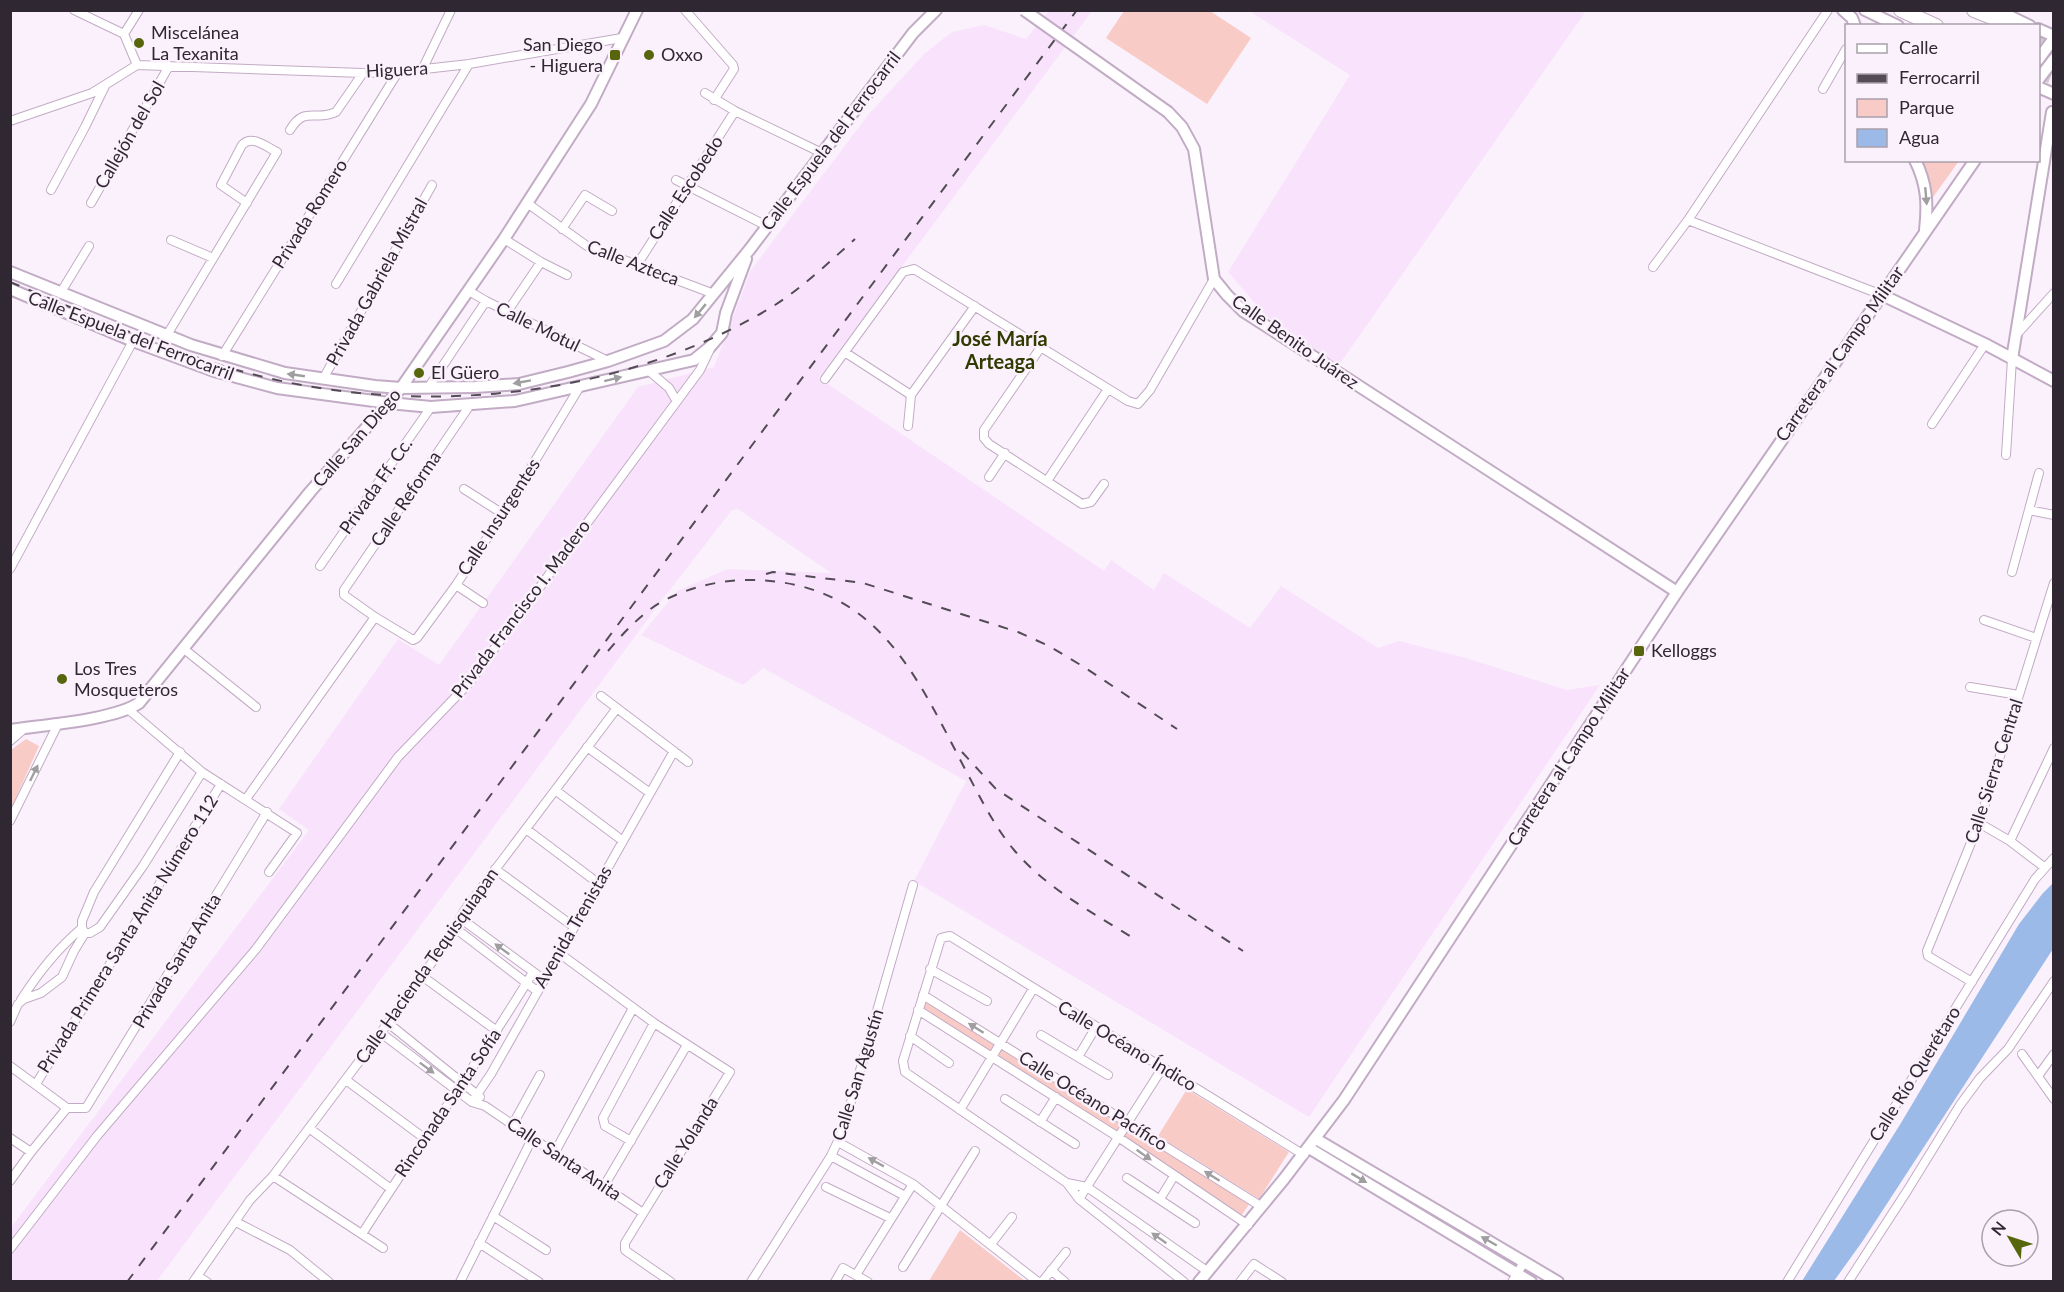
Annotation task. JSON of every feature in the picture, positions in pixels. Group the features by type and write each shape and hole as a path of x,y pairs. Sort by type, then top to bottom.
{"highway":[{"path":"1901,10 1932,24"},
{"path":"1974,10 2008,20"}],"street":[{"path":"10,122 92,93 137,65 124,34 74,10"},
{"path":"124,34 139,10"},
{"path":"422,70 451,10"},
{"name":"Calle San Diego","path":"129,710 139,703 310,492 401,388 504,239 591,104 638,10"},
{"path":"685,10 734,65 734,69 714,100"},
{"name":"Calle Espuela del Ferrocarril","path":"10,272 222,356 285,373 323,379 401,388 519,384 608,361 670,337 693,319 750,249 913,33 936,10"},
{"path":"825,379 903,272 914,269 1128,401 1138,404 1150,390 1214,279 1194,149 1182,127 1168,112 1024,10"},
{"path":"1653,267 1688,220 1828,10"},
{"path":"1844,10 1854,24"},
{"path":"1865,10 1894,24"},
{"path":"1997,10 2008,20 2023,24"},
{"path":"2008,20 2021,10"},
{"path":"2040,30 2054,37 2040,57"},
{"name":"Higuera","path":"137,65 363,73 398,72 469,64 622,38"},
{"path":"1823,89 1845,51"},
{"path":"2040,77 2054,59"},
{"path":"336,284 469,64"},
{"name":"Callejón del Sol","path":"91,203 169,66"},
{"name":"Privada Romero","path":"222,356 398,72"},
{"path":"290,130 297,119 302,116 330,115 336,112 363,73"},
{"path":"51,190 105,86"},
{"path":"2040,88 2054,94"},
{"path":"705,93 735,111 822,153"},
{"name":"Calle Escobedo","path":"637,264 735,111"},
{"path":"2007,455 2012,359 2050,111"},
{"path":"167,335 247,203 277,152 251,140 246,140 242,145 220,185 247,203"},
{"path":"1916,162 1926,193 1924,232"},
{"name":"Carretera al Campo Militar","path":"1199,1281 1248,1225 1309,1147 1427,976 1677,592 1974,162"},
{"path":"676,180 767,226"},
{"name":"Privada Gabriela Mistral","path":"323,379 432,185"},
{"path":"562,229 585,195 612,211"},
{"name":"Calle Azteca","path":"526,203 587,246 714,294"},
{"path":"1688,220 1882,295 1985,344 2054,381"},
{"path":"504,239 567,275"},
{"path":"171,240 213,258"},
{"path":"61,292 88,246"},
{"name":"Calle Espuela del Ferrocarril","path":"10,290 214,371 277,388 389,403 431,406 470,405 515,401 694,360 710,348 722,333 726,313 750,249"},
{"path":"507,312 541,262"},
{"name":"Calle Benito Juárez","path":"1214,279 1243,311 1677,592"},
{"name":"Calle Motul","path":"469,291 608,361"},
{"path":"2016,334 2054,293"},
{"path":"428,388 486,301"},
{"path":"908,426 911,395 975,306"},
{"path":"10,569 134,341"},
{"path":"1932,424 1985,344"},
{"path":"1041,347 984,430 984,438 989,444 1082,504 1090,502 1104,484"},
{"name":"Privada Francisco I. Madero","path":"10,1249 97,1136 256,949 398,757 469,683 700,370 710,348"},
{"path":"846,352 911,395"},
{"path":"648,370 669,388 676,400"},
{"name":"Calle Insurgentes","path":"375,617 413,640 417,638 456,585 579,388"},
{"path":"1047,481 1108,388"},
{"name":"Calle Reforma","path":"375,617 344,595 344,590 470,405"},
{"name":"Privada Ff. Cc.","path":"320,566 431,406"},
{"path":"989,477 1005,453"},
{"path":"2012,572 2040,473"},
{"path":"464,489 502,514"},
{"path":"2029,510 2054,515"},
{"name":"Calle Sierra Central","path":"1972,982 1928,956 1927,951 1979,823 2054,583"},
{"name":"Privada Francisco I. Madero","path":"456,585 483,603"},
{"path":"246,799 375,617"},
{"path":"1984,620 2036,638"},
{"path":"184,649 256,707"},
{"path":"1970,687 2019,695"},
{"path":"601,696 688,762"},
{"name":"Calle Hacienda Tequisquiapan","path":"195,1279 250,1200 273,1176 381,1033 495,869 617,708"},
{"path":"10,730 58,724 129,710 202,772 297,833 269,872"},
{"path":"10,821 58,724"},
{"path":"10,741 25,728"},
{"path":"587,747 650,793"},
{"path":"2010,841 2054,748"},
{"name":"Avenida Trenistas","path":"472,1102 491,1074 674,751"},
{"path":"21,1002 41,993 63,977 83,930 82,921 94,892 180,752"},
{"path":"83,930 90,933 100,927 143,866 202,772"},
{"name":"Privada Primera Santa Anita Número 112","path":"36,1084 221,784"},
{"path":"555,790 623,841"},
{"name":"Privada Santa Anita","path":"67,1108 86,1108 267,812"},
{"path":"1979,823 2010,841 2044,867"},
{"path":"526,829 598,883"},
{"name":"Calle Río Querétaro","path":"1787,1281 2044,867 2054,858"},
{"path":"495,869 574,927"},
{"name":"Calle San Agustín","path":"751,1281 831,1156 843,1130 914,885"},
{"path":"460,918 543,979"},
{"path":"455,928 537,991"},
{"path":"10,1022 45,965 64,943 83,930"},
{"name":"Calle Océano Índico","path":"930,969 939,941 950,936 1163,1067 1309,1147"},
{"path":"559,953 687,1045 604,1186"},
{"path":"987,1001 930,969 903,1061 905,1072 1067,1183 1079,1199 1184,1281"},
{"name":"Rinconada Santa Sofía","path":"362,1234 533,972"},
{"path":"422,976 496,1031"},
{"path":"1848,1281 1960,1105 1980,1078 2008,1048 2054,981"},
{"path":"960,1110 1033,989"},
{"name":"Calle Océano Pacífico","path":"923,995 1262,1207"},
{"path":"555,1152 633,1008"},
{"name":"Calle Océano Pacífico","path":"918,1010 1118,1137 1248,1225"},
{"name":"Calle Santa Anita","path":"388,1023 463,1082 478,1095 485,1106"},
{"path":"630,1141 605,1126 603,1118 654,1023"},
{"path":"1078,1057 1096,1027"},
{"name":"Calle Santa Anita","path":"381,1033 472,1102 485,1106 513,1124 643,1213"},
{"path":"1041,1035 1108,1075"},
{"path":"910,1036 948,1062"},
{"name":"Calle Yolanda","path":"671,1281 625,1250 625,1243 730,1072 687,1045"},
{"path":"2022,1054 2052,1096"},
{"path":"2037,1076 2054,1054"},
{"path":"10,1066 67,1108 10,1181"},
{"path":"1079,1199 1163,1067"},
{"path":"513,1124 540,1075"},
{"path":"346,1080 424,1138"},
{"path":"1040,1122 1056,1097"},
{"path":"1005,1099 1075,1144"},
{"path":"309,1128 391,1189"},
{"path":"461,1281 533,1137"},
{"path":"10,1138 31,1152"},
{"path":"838,1142 913,1184 1040,1281 1066,1252"},
{"path":"1309,1147 1558,1281"},
{"path":"1309,1147 1515,1277 1531,1281"},
{"path":"903,1268 975,1150"},
{"path":"831,1156 905,1196"},
{"path":"273,1176 383,1248"},
{"path":"1160,1199 1174,1176"},
{"path":"1127,1178 1195,1223"},
{"path":"1067,1183 1086,1187 1208,1271"},
{"path":"856,1275 913,1184"},
{"path":"826,1187 890,1218"},
{"path":"493,1216 546,1250"},
{"path":"991,1244 1012,1217"},
{"path":"236,1222 290,1250 328,1281"},
{"path":"479,1242 539,1281"},
{"path":"1515,1277 1524,1262"},
{"path":"1240,1281 1254,1264 1282,1281"},
{"path":"835,1281 843,1268 868,1281"},
{"path":"1051,1270 1065,1281"},
{"path":"195,1279 207,1281"}],"shaded area":[{"path":"1049,11 1092,11 819,378 1104,571 1111,560 1154,590 1164,573 1250,628 1281,586 1378,648 1399,641 1466,658 1567,690 1600,685 1309,1117 914,881 966,781 763,668 743,685 641,635 677,591 728,569 831,573 738,509 732,510 662,600 157,1281 11,1281 10,1229 309,830 279,809 398,639 439,665 638,387 714,367 751,270 868,115 925,53 952,32 984,25 1026,39"},
{"path":"1249,11 1586,11 1339,365 1266,316 1228,272 1350,75"}],"green space":[{"path":"1124,11 1210,11 1251,38 1207,104 1106,38"},
{"path":"1915,162 1958,162 1931,200"},
{"path":"26,739 39,746 11,809 11,750"},
{"path":"924,1001 1128,1124 1250,1203 1241,1216 921,1008"},
{"path":"1187,1089 1289,1152 1259,1199 1158,1136"},
{"path":"960,1230 1025,1281 929,1281"}],"water":[{"path":"2053,883 2053,949 1862,1242 1834,1281 1802,1281 1901,1123 2019,924"}],"tunnel":[{"path":"2040,40 2054,46"},
{"path":"2040,72 2054,78"}],"railway":[{"path":"127,1282 1077,10"},
{"path":"10,282 157,343 248,373 313,387 379,395 446,396 514,392 581,381 646,364 708,340 779,303 813,277 855,239"},
{"path":"766,574 773,572 863,583 1018,632 1049,646 1084,667 1177,729"},
{"path":"608,651 634,623 654,607 678,594 706,585 748,580 792,584 828,596 859,614 885,638 907,666 927,698 988,811 1014,850 1056,889 1138,941"},
{"path":"962,752 996,789 1243,951"}],"place":[{"name":"Miscelánea La Texanita","path":"139,43"},
{"name":"San Diego - Higuera","path":"615,55"},
{"name":"Oxxo","path":"649,55"},
{"name":"El Güero","path":"419,373"},
{"name":"Kelloggs","path":"1639,651"},
{"name":"Los Tres Mosqueteros","path":"62,679"}],"district":[{"name":"José María Arteaga","path":"1000,350"}]}
